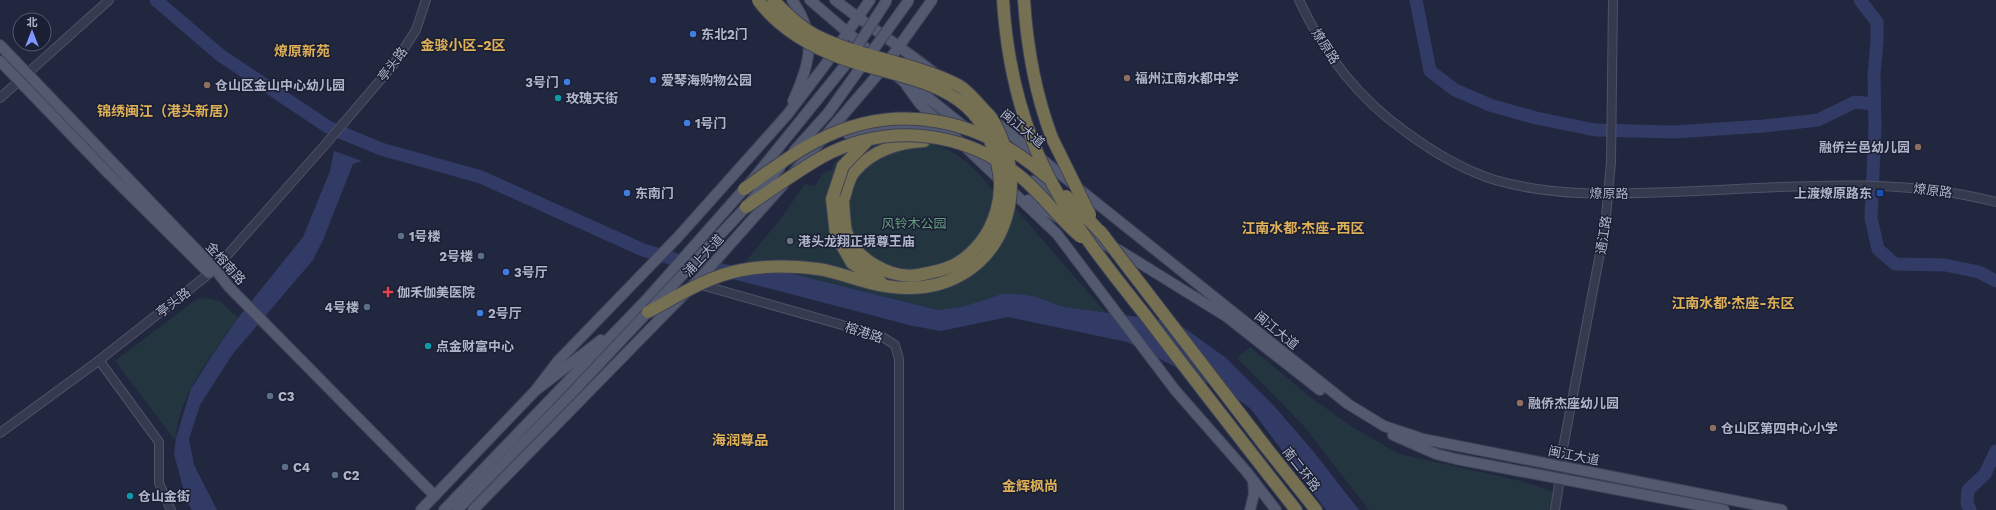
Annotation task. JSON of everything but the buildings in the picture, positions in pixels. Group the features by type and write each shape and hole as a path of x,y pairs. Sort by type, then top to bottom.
{"highway":[{"path":"758,0 784,26 812,46 844,59 917,80 953,96 980,120 996,151 1001,182 997,211 986,236 968,257 944,271 912,276 885,271 860,255 846,232 843,201 853,172 875,153 905,142 947,139"},
{"path":"648,312 706,281 741,270 781,266 819,269 884,286 912,288 948,282 977,266 996,242 1008,215 1012,183 1007,150 991,116 960,86 920,69 847,49 815,35 791,18 773,0"},
{"path":"1003,0 1011,70 1033,142 1057,190 1090,245 1296,510"},
{"path":"1024,0 1031,64 1044,115 1070,178 1105,238"},
{"path":"744,189 794,154 818,140 840,131 887,120 928,120 949,123 970,129 1011,149 1034,165 1105,238"},
{"path":"912,288 881,281 852,263 836,235 832,199 843,166 868,140 899,126 928,120"},
{"path":"746,207 822,158 846,146 868,139 888,136 926,136 947,139 986,153 1004,164 1022,178 1070,228 1090,245"},
{"name":"南二环路","path":"1105,238 1316,510"}],"main road":[{"path":"787,115 805,73 809,53 805,27 799,10 792,0"},
{"name":"闽江大道","path":"810,0 905,83 922,92 1126,256 1227,317 1338,404 1380,430 1436,454 1456,459 1724,510"},
{"name":"闽江大道","path":"835,0 858,18 900,46 1348,404 1384,426 1423,439 1782,510"},
{"path":"422,510 535,391 558,361 651,263 678,237 787,115 870,0"},
{"path":"444,510 615,332 744,189 847,63 887,0"},
{"path":"457,510 571,394 746,207 828,113 909,0"},
{"name":"浦上大道","path":"473,510 726,251 885,66 932,0"},
{"name":"金榕南路","path":"0,45 23,77 212,271 436,496"},
{"name":"金榕南路","path":"0,60 23,77"},
{"path":"905,83 920,104 1016,193 1057,234 1175,390 1252,479 1276,510"},
{"path":"820,142 855,132 897,128 930,130 960,140"},
{"path":"1016,193 1126,256"},
{"path":"535,391 598,342 615,332"},
{"path":"1250,510 1254,494 1252,479"}],"street":[{"path":"0,98 109,0"},
{"name":"亭头路","path":"0,433 99,360 212,271 346,121 402,53 418,25 426,0"},
{"name":"燎原路","path":"1299,0 1329,52 1361,94 1392,122 1437,153 1480,174 1506,183 1552,191 1609,194 1861,184 1886,185 1957,193 1996,202"},
{"name":"通江路","path":"1554,510 1560,478 1560,466 1605,227 1609,194 1612,123 1613,0"},
{"name":"榕港路","path":"699,280 881,336 895,345 899,359 899,510"},
{"path":"99,360 159,442 159,483 171,510"}],"green space":[{"name":"风铃木公园","path":"892,142 917,142 935,145 959,156 975,170 1003,202 1008,200 1107,314 1064,307 1033,296 1015,294 1002,294 962,307 938,310 745,262 779,221 805,184 815,186 823,173 832,170 834,163 847,153 866,146"},
{"path":"206,298 220,301 238,318 208,360 190,390 183,406 178,422 176,438 174,439 115,361 197,299"},
{"path":"1250,347 1309,396 1352,427 1399,454 1521,481 1554,492 1550,510 1369,510 1303,425 1237,358"}],"water":[{"path":"334,151 362,161 353,164 323,240 313,260 232,355 200,405 189,439 194,465 217,510 192,510 187,502 174,454 176,438 191,389 238,318 303,237 330,171"},
{"path":"745,262 938,310 962,307 1002,294 1015,294 1033,296 1064,307 1176,322 1226,358 1275,407 1313,451 1359,510 1326,510 1251,409 1236,398 1127,342 1008,317 941,331 913,326 729,278"}],"waterway":[{"path":"156,0 220,55 328,127 381,149 481,177 643,250 684,262 737,273"},
{"path":"1416,0 1430,71 1455,90 1490,105 1536,118 1595,130 1674,132 1764,126 1818,120 1855,102 1874,104"},
{"path":"1860,0 1877,22 1874,75 1875,128 1871,218 1878,249 1895,264 1945,265 1979,272 1996,281"},
{"path":"1970,510 1967,503 1968,490 1985,474 1996,451"}],"place":[{"name":"东北2门","path":"693,34"},
{"name":"福州江南水都中学","path":"1127,78"},
{"name":"爱琴海购物公园","path":"653,80"},
{"name":"3号门","path":"567,82"},
{"name":"仓山区金山中心幼儿园","path":"207,85"},
{"name":"玫瑰天街","path":"558,98"},
{"name":"1号门","path":"687,123"},
{"name":"融侨兰邑幼儿园","path":"1918,147"},
{"name":"东南门","path":"627,193"},
{"name":"上渡燎原路东","path":"1880,193"},
{"name":"1号楼","path":"401,236"},
{"name":"港头龙翔正境尊王庙","path":"790,241"},
{"name":"2号楼","path":"481,256"},
{"name":"3号厅","path":"506,272"},
{"name":"伽禾伽美医院","path":"388,292"},
{"name":"4号楼","path":"367,307"},
{"name":"2号厅","path":"480,313"},
{"name":"点金财富中心","path":"428,346"},
{"name":"C3","path":"270,396"},
{"name":"融侨杰座幼儿园","path":"1520,403"},
{"name":"仓山区第四中心小学","path":"1713,428"},
{"name":"C4","path":"285,467"},
{"name":"C2","path":"335,475"},
{"name":"仓山金街","path":"130,496"}],"district":[{"name":"金骏小区-2区","path":"463,45"},
{"name":"燎原新苑","path":"302,51"},
{"name":"锦绣闽江（港头新居）","path":"167,111"},
{"name":"江南水都·杰座-西区","path":"1303,228"},
{"name":"江南水都·杰座-东区","path":"1733,303"},
{"name":"海润尊品","path":"740,440"},
{"name":"金辉枫尚","path":"1030,486"}]}
